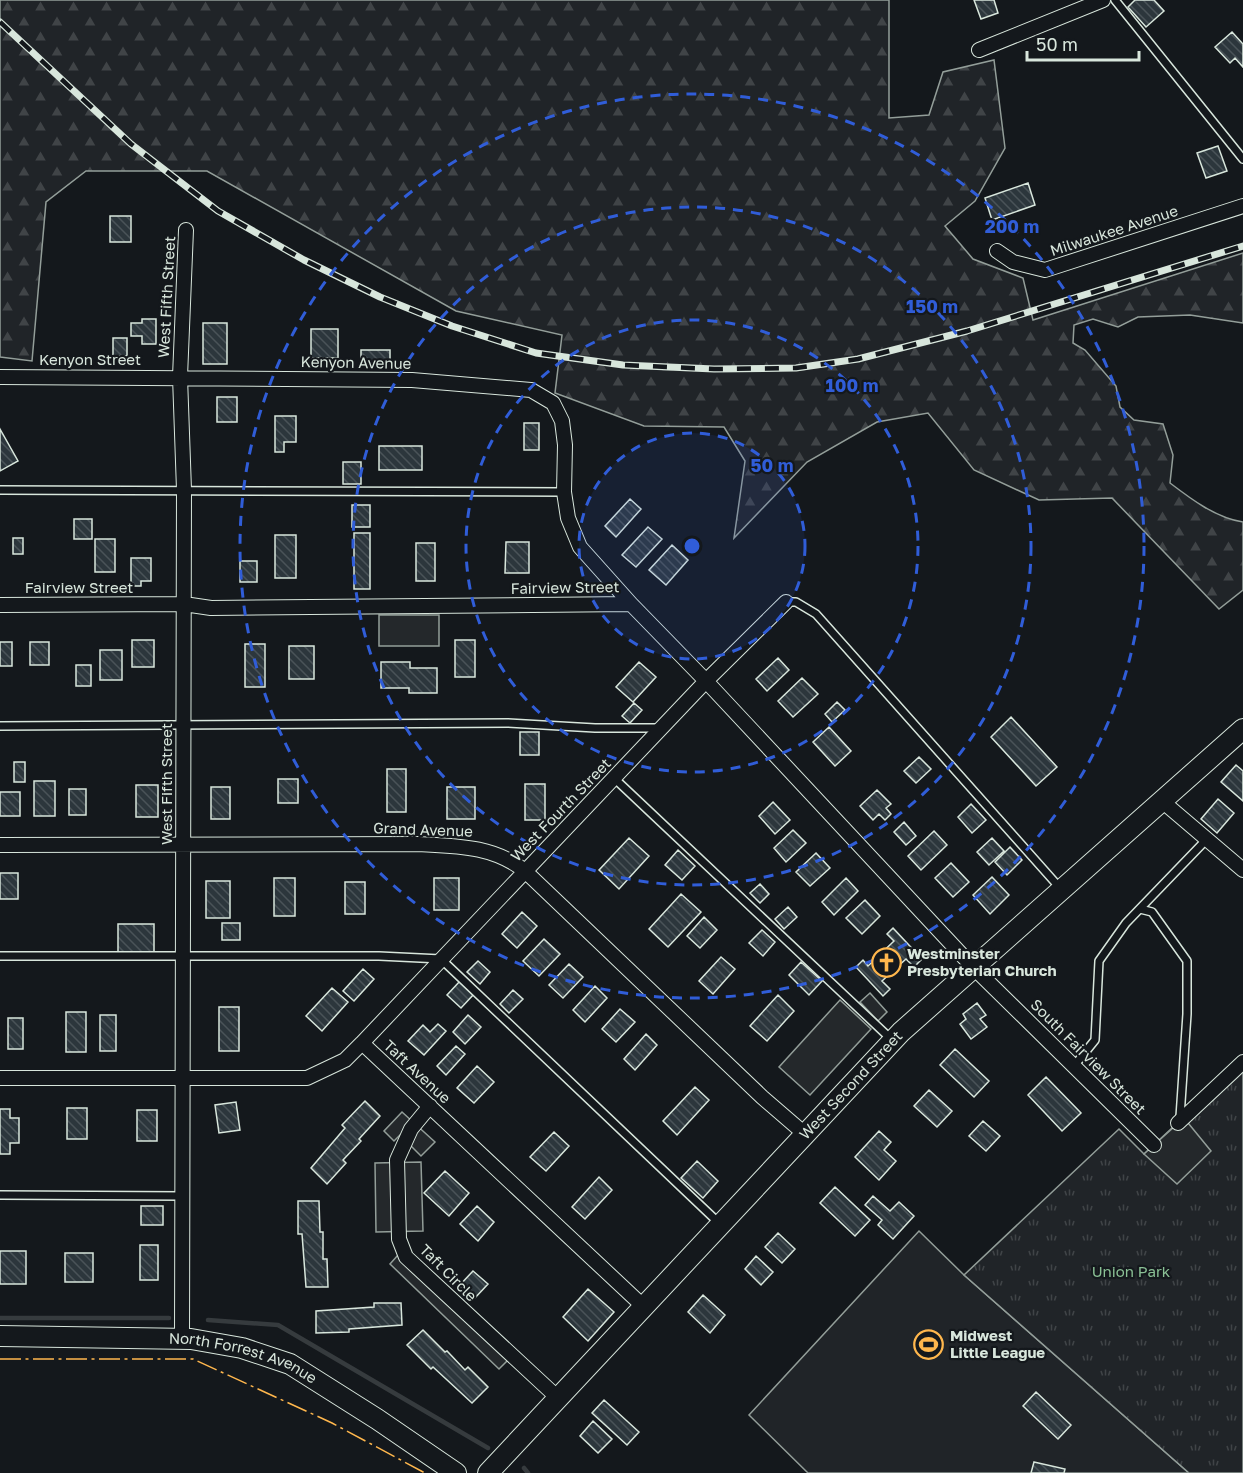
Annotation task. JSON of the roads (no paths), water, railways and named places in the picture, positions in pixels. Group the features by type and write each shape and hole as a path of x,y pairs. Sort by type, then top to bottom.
{"main road":[{"name":"West Second Street","path":"488,1473 893,1041 1243,729"},
{"name":"North Forrest Avenue","path":"0,1336 182,1339 242,1348 290,1364 456,1473"}],"street":[{"path":"979,50 1104,0"},
{"name":"Milwaukee Avenue","path":"997,251 1013,262 1045,270 1243,206"},
{"name":"West Fifth Street","path":"182,1339 184,490 180,377 186,230"},
{"name":"Kenyon Street","path":"0,377 180,377"},
{"name":"Kenyon Avenue","path":"180,377 411,380 531,390 553,403 562,421 565,446 564,492"},
{"path":"564,492 568,518 580,547 631,604"},
{"name":"West Fourth Street","path":"362,1043 706,681 786,602"},
{"name":"Fairview Street","path":"0,605 184,604 210,608 631,604 974,968"},
{"path":"1162,801 1243,870"},
{"name":"Grand Avenue","path":"0,845 419,844 474,847 500,855 525,871 762,1097 807,1135"},
{"name":"South Fairview Street","path":"974,968 1154,1145"},
{"name":"Taft Avenue","path":"0,1078 183,1080 307,1078 345,1060 362,1043 644,1307"},
{"path":"1178,1123 1243,1062"},
{"name":"Taft Circle","path":"430,1106 411,1129 397,1160 399,1239 406,1257 558,1398"}],"lane":[{"path":"1115,0 1243,159"},
{"path":"0,490 564,492"},
{"path":"786,602 796,602 816,614 1061,890"},
{"path":"0,726 508,723 596,728 662,728"},
{"path":"614,778 893,1041"},
{"path":"1074,1066 1095,1040 1099,960 1140,909 1207,839"},
{"path":"1140,909 1152,912 1187,961 1182,1112 1178,1123"},
{"path":"0,956 379,956 441,959 722,1226"},
{"path":"0,1195 183,1196"}],"waterway":[{"path":"0,1318 169,1318"},
{"path":"208,1320 278,1325 488,1448"},
{"path":"524,1468 528,1473"}],"railway":[{"path":"0,22 131,144 218,211 304,260 380,297 452,326 536,353 623,365 714,369 796,368 858,359 967,331 1243,246"}],"place":[{"name":"Westminster Presbyterian Church","path":"886,963"},
{"name":"Midwest Little League","path":"929,1345"}],"park label":[{"name":"Union Park","path":"1131,1272"}]}
